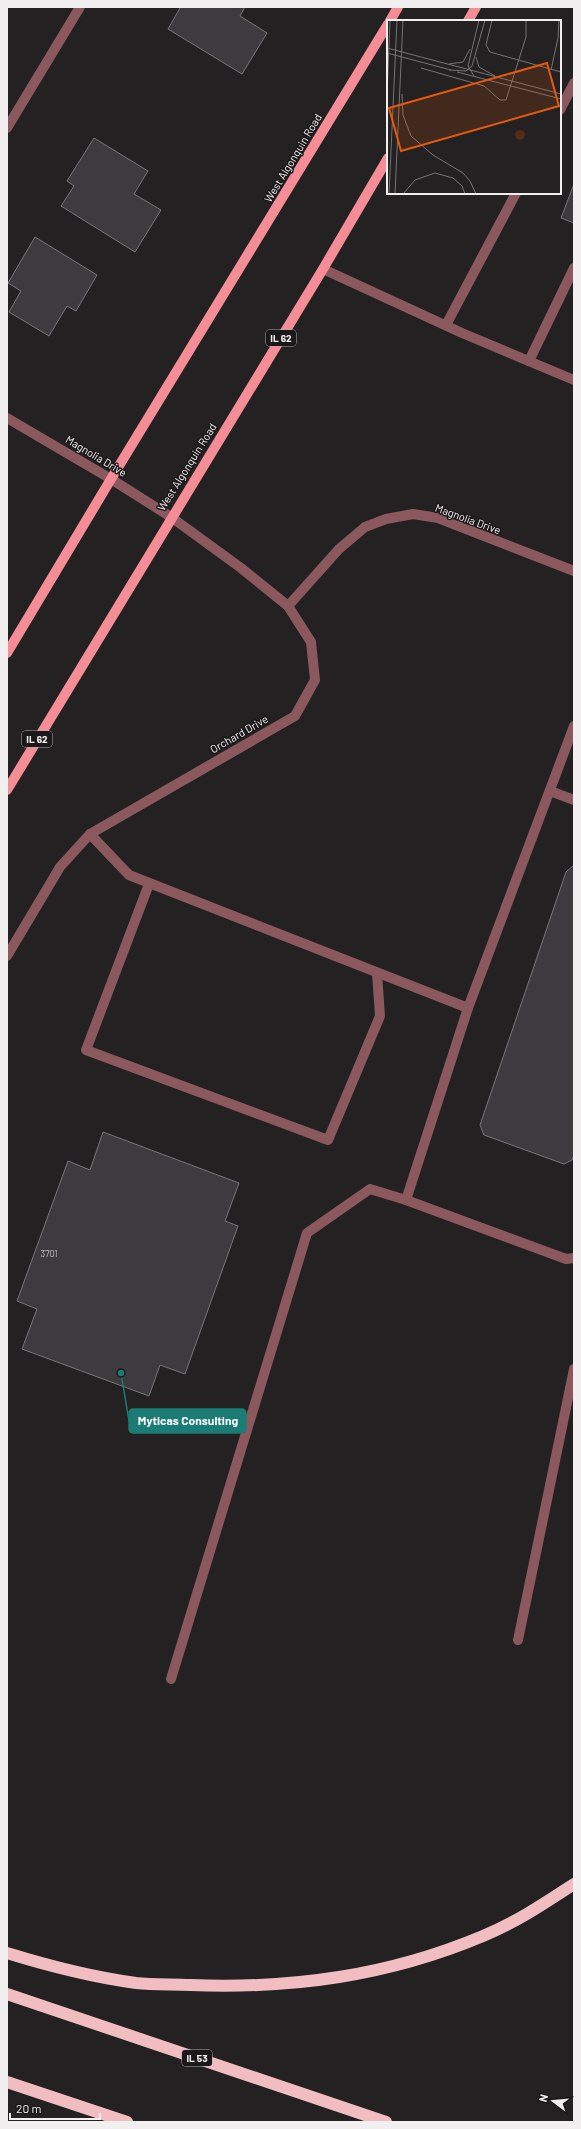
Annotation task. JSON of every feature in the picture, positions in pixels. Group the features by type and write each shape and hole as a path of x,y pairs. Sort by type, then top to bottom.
{"highway":[{"path":"7,1953 77,1973 137,1983 242,1987 298,1983 362,1974 432,1956 484,1936 540,1906 574,1884"},
{"name":"IL 53","path":"7,1994 386,2122"},
{"path":"7,2082 127,2122"}],"main road":[{"path":"391,20 398,7"},
{"path":"469,20 476,7"},
{"name":"West Algonquin Road","path":"7,653 387,26"},
{"name":"West Algonquin Road","path":"7,790 170,517 323,270 387,160"}],"street":[{"path":"7,128 80,7"},
{"path":"561,108 574,83"},
{"path":"446,325 515,194"},
{"path":"529,361 574,268"},
{"path":"323,270 462,333 574,380"},
{"name":"Magnolia Drive","path":"7,418 111,479 170,517"},
{"name":"Magnolia Drive","path":"288,606 339,549 365,527 386,520 413,514 438,518 574,571"},
{"name":"Orchard Drive","path":"7,956 60,867 90,834 295,716 315,680 311,642 288,606 241,568 170,517"},
{"path":"406,1200 468,1008 574,726"},
{"path":"550,791 574,800"},
{"path":"90,834 129,875 468,1008"},
{"path":"149,884 86,1050 328,1140 380,1016 377,973"},
{"path":"170,1679 307,1233 370,1189 406,1200 566,1259 574,1258"},
{"path":"518,1640 574,1369"}],"building":[{"path":"178,7 245,7 240,16 267,33 242,74 168,29 180,8"},
{"path":"94,138 148,171 134,194 161,210 135,252 61,206 74,186 67,181"},
{"path":"574,184 574,223 561,218"},
{"path":"35,237 97,275 76,311 67,306 49,336 9,312 21,291 8,283"},
{"path":"574,865 574,1155 572,1160 564,1164 484,1135 480,1125 566,872"},
{"path":"103,1132 239,1183 225,1221 238,1226 185,1374 160,1365 149,1396 22,1349 37,1309 17,1301 68,1161 90,1170"}],"place":[{"name":"Myticas Consulting","path":"121,1373"}]}
